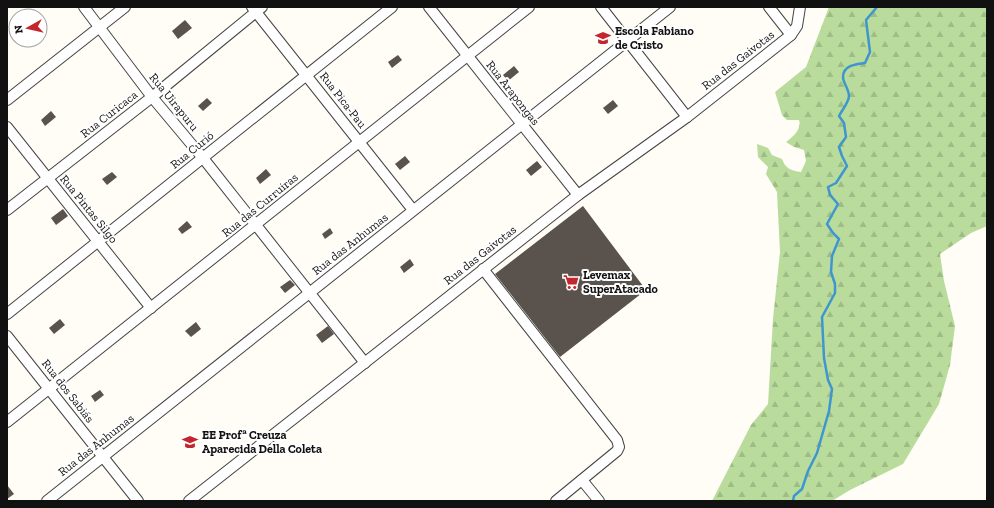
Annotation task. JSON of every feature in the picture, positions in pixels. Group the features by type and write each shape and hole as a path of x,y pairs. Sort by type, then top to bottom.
{"street":[{"name":"Rua Uirapuru","path":"84,7 152,98 203,158 365,363"},
{"path":"7,100 125,7"},
{"name":"Rua Curió","path":"7,314 392,7"},
{"name":"Rua Arapongas","path":"428,7 578,195"},
{"name":"Rua das Curruiras","path":"7,422 529,7"},
{"path":"601,7 687,117"},
{"name":"Rua das Anhumas","path":"46,501 670,7"},
{"path":"769,7 791,35 797,26 800,7"},
{"name":"Rua Pica-Pau","path":"257,9 413,210"},
{"name":"Rua Curicaca","path":"7,210 152,98 257,9"},
{"name":"Rua das Gaivotas","path":"189,501 578,195 687,117 791,35"},
{"name":"Rua Pintas Silgo","path":"7,127 151,308"},
{"path":"483,269 617,440 619,447 617,452 556,501"},
{"name":"Rua dos Sabiás","path":"7,336 138,501"},
{"path":"582,480 599,501"}],"green space":[{"path":"829,7 987,7 987,226 971,233 940,254 944,281 955,326 950,365 939,404 903,464 850,490 832,501 712,501 751,425 768,404 773,319 780,252 777,192 766,174 768,167 758,157 757,144 768,148 772,155 782,159 785,165 789,168 794,171 801,172 806,161 804,150 794,147 786,142 798,130 800,123 799,120 787,120 782,115 775,92 806,67"}],"building":[{"path":"185,20 192,28 178,39 172,31"},
{"path":"398,55 402,60 392,68 388,62"},
{"path":"514,66 519,72 508,81 503,75"},
{"path":"207,98 212,103 203,111 198,106"},
{"path":"613,100 618,106 608,114 603,108"},
{"path":"51,111 56,117 45,126 41,120"},
{"path":"405,156 410,162 400,170 395,164"},
{"path":"537,161 542,167 531,176 526,170"},
{"path":"266,169 271,175 260,184 256,178"},
{"path":"112,172 117,177 107,185 102,179"},
{"name":"Levemax SuperAtacado","path":"583,206 646,290 560,357 495,274"},
{"path":"63,209 68,216 56,225 51,218"},
{"path":"187,221 192,227 182,234 178,229"},
{"path":"330,228 333,233 325,239 322,234"},
{"path":"410,259 414,265 404,273 400,267"},
{"path":"290,280 295,285 285,293 280,287"},
{"path":"60,319 65,325 54,334 49,328"},
{"path":"196,322 201,329 191,337 185,331"},
{"path":"328,326 334,334 322,343 316,335"},
{"path":"100,390 104,395 95,402 91,396"},
{"path":"7,485 14,494 7,499"}],"waterway":[{"path":"793,501 794,496 802,489 808,471 817,453 829,411 832,389 828,380 824,358 822,317 835,293 835,284 831,272 832,256 839,239 827,224 838,204 830,195 828,187 836,183 847,166 839,147 846,137 844,123 839,116 849,98 843,77 845,70 851,66 865,63 870,52 866,20 877,7"}],"place":[{"name":"Escola Fabiano de Cristo","path":"603,38"},
{"name":"Levemax SuperAtacado","path":"571,282"},
{"name":"EE Profª Creuza Aparecida Della Coleta","path":"190,442"}]}
